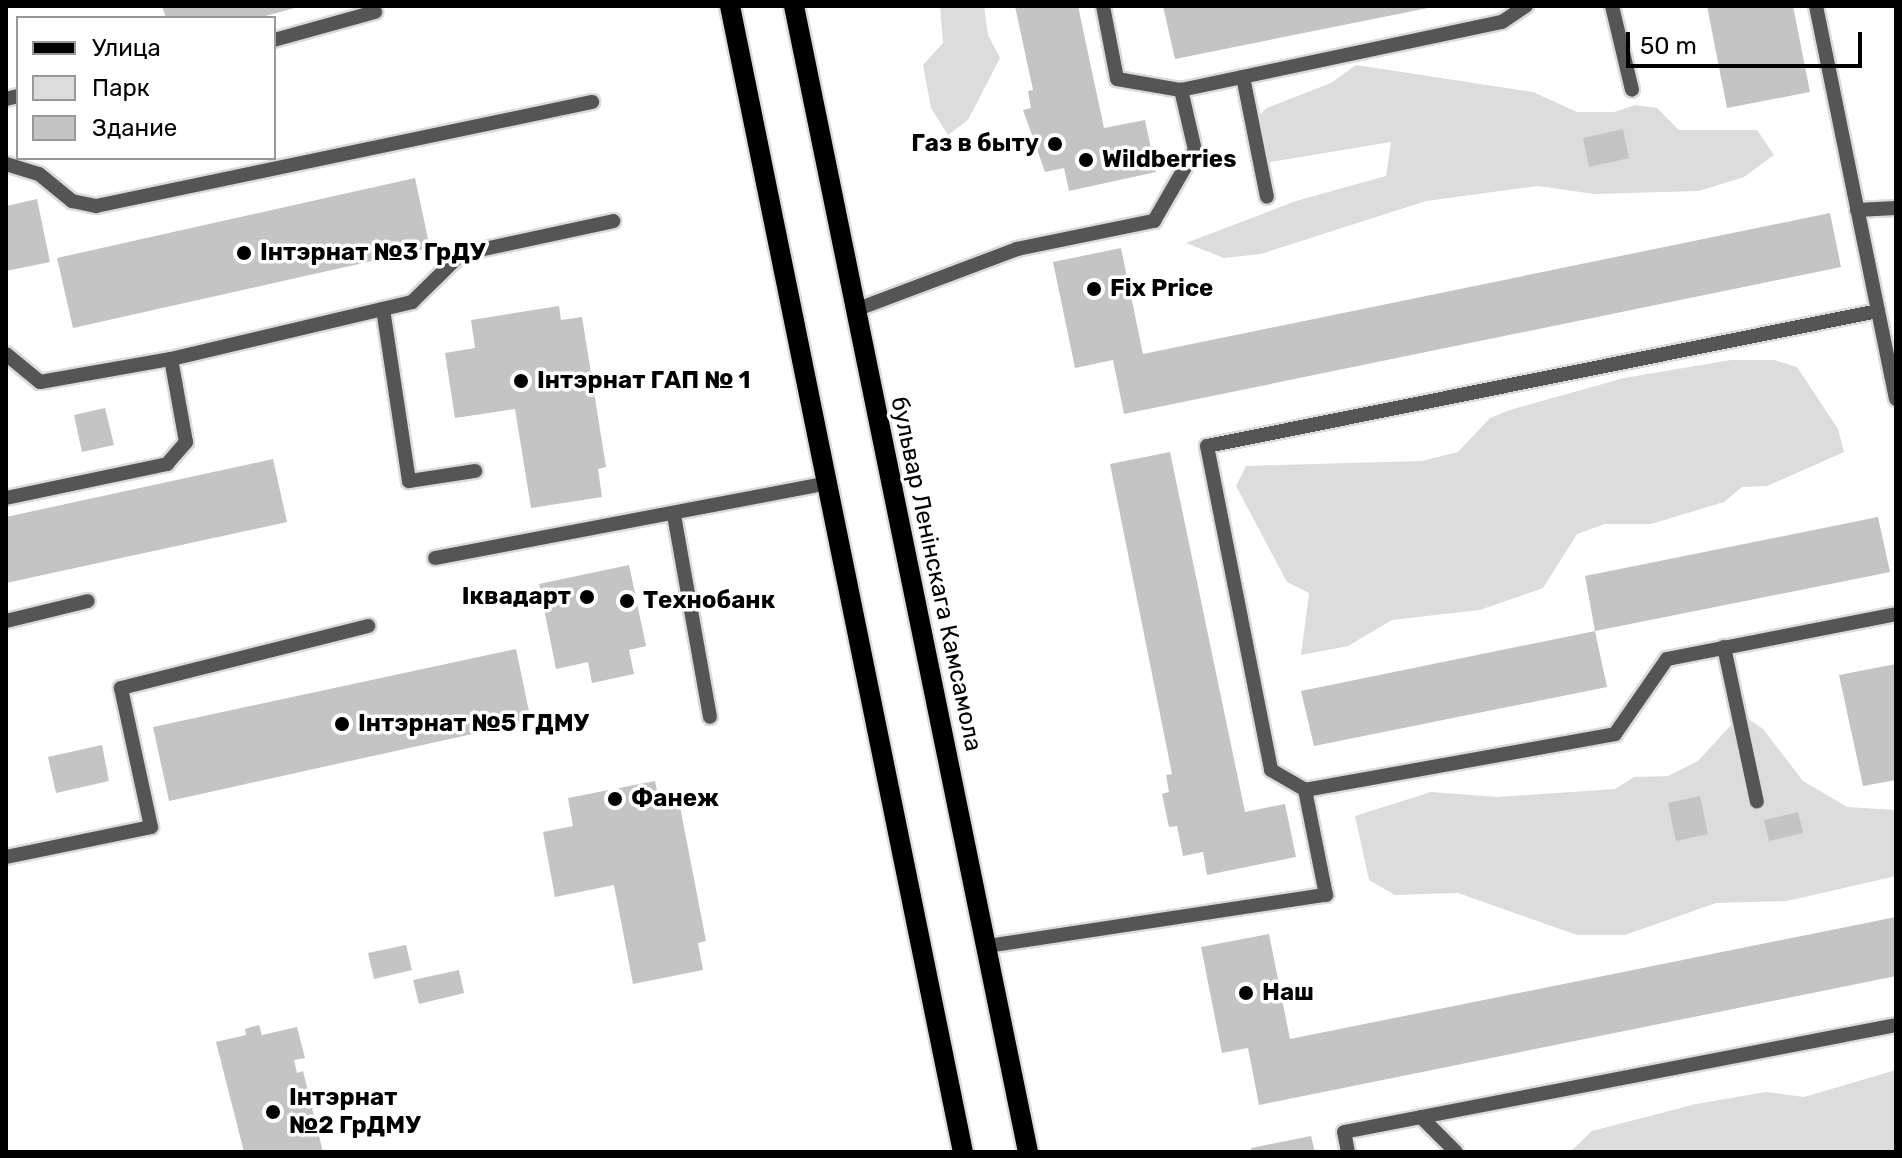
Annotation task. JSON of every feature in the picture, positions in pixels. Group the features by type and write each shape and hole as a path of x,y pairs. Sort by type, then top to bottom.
{"main road":[{"path":"730,6 963,1152"},
{"name":"бульвар Ленінскага Камсамола","path":"794,6 1028,1152"}],"lane":[{"path":"1103,6 1117,79 1181,90 1502,22 1526,6"},
{"path":"1612,6 1632,90"},
{"path":"1816,6 1896,399"},
{"path":"276,39 375,12"},
{"path":"1243,77 1267,197"},
{"path":"855,310 1017,249 1154,221 1195,150 1181,90"},
{"path":"6,164 39,174 72,201 96,206 592,102"},
{"path":"1857,210 1896,208"},
{"path":"6,354 40,382 171,359 412,302 461,254 613,221"},
{"path":"383,309 409,481 475,471"},
{"path":"1878,311 1207,446 1271,770 1305,790 1615,734 1667,659 1896,614"},
{"path":"6,498 167,464 186,442 171,359"},
{"path":"435,558 674,515 829,483"},
{"path":"674,515 710,717"},
{"path":"6,621 88,601"},
{"path":"6,857 151,827 121,688 368,626"},
{"path":"1724,647 1757,802"},
{"path":"987,946 1326,895 1305,790"},
{"path":"1348,1152 1344,1132 1896,1025"},
{"path":"1421,1117 1456,1152"}],"green space":[{"path":"940,6 984,6 988,35 1000,58 968,120 948,135 931,108 923,65 943,43"},
{"path":"1356,65 1533,92 1577,112 1614,112 1635,105 1657,108 1679,130 1757,130 1774,155 1744,177 1699,191 1594,194 1538,186 1426,201 1261,254 1224,258 1186,243 1296,201 1386,176 1391,142 1252,165 1252,122 1267,108 1331,83"},
{"path":"1731,360 1774,360 1797,367 1838,429 1844,452 1767,486 1742,487 1724,502 1651,524 1605,524 1577,534 1543,588 1480,610 1392,620 1348,646 1301,655 1309,593 1287,582 1236,486 1246,466 1422,461 1458,452 1490,418 1510,410 1624,378"},
{"path":"1741,714 1763,729 1803,781 1847,807 1896,810 1896,876 1787,901 1716,903 1625,935 1577,935 1458,893 1395,895 1369,880 1355,816 1431,792 1497,797 1615,789 1634,777 1668,776 1698,761"},
{"path":"1896,1070 1896,1151 1570,1152 1592,1131 1696,1104 1766,1092 1804,1097"}],"building":[{"path":"162,6 298,6 265,16 165,16"},
{"path":"1015,6 1078,6 1104,128 1145,120 1156,172 1069,191 1064,168 1045,172 1023,110 1031,108 1028,91 1033,90"},
{"path":"1163,6 1433,6 1433,7 1175,59"},
{"path":"1707,6 1793,6 1810,92 1727,108"},
{"path":"1623,129 1629,158 1589,167 1583,138"},
{"name":"Інтэрнат №3 ГрДУ","path":"415,178 430,248 73,328 57,258"},
{"path":"37,199 50,262 6,271 6,206"},
{"path":"1830,213 1841,267 1124,414 1113,360 1075,368 1053,262 1121,248 1143,354"},
{"name":"Інтэрнат ГАП № 1","path":"559,306 561,320 582,317 606,467 598,469 602,497 531,508 515,409 455,418 445,353 475,348 471,320"},
{"path":"105,408 114,445 82,452 74,415"},
{"path":"1170,452 1245,812 1285,804 1296,857 1207,875 1203,852 1183,856 1177,826 1169,827 1162,794 1169,792 1166,775 1172,774 1110,464"},
{"path":"273,459 287,522 6,583 6,517"},
{"path":"1878,517 1890,572 1595,631 1585,576"},
{"path":"629,565 646,646 629,650 634,674 592,683 588,662 556,669 539,584"},
{"path":"1595,631 1607,687 1314,746 1301,691"},
{"name":"Інтэрнат №5 ГДМУ","path":"516,649 531,721 169,801 153,727"},
{"path":"1896,664 1896,780 1863,786 1839,675"},
{"path":"102,745 109,781 56,793 48,757"},
{"path":"655,781 658,795 677,791 706,941 698,943 703,970 633,984 614,885 555,897 543,832 573,826 568,798"},
{"path":"1700,796 1708,834 1676,841 1668,803"},
{"path":"1798,812 1803,833 1769,841 1764,820"},
{"path":"1896,917 1896,976 1259,1105 1248,1048 1222,1053 1201,947 1269,934 1290,1039"},
{"path":"406,945 412,970 374,979 368,953"},
{"path":"459,970 464,993 419,1004 413,980"},
{"name":"Інтэрнат №2 ГрДМУ","path":"259,1025 262,1035 297,1027 305,1058 294,1060 297,1073 303,1071 323,1152 244,1152 216,1042 246,1035 245,1029"},
{"path":"1311,1136 1315,1152 1252,1152 1251,1148"}],"place":[{"name":"Газ в быту","path":"1055,144"},
{"name":"Wildberries","path":"1086,160"},
{"name":"Інтэрнат №3 ГрДУ","path":"244,253"},
{"name":"Fix Price","path":"1094,289"},
{"name":"Інтэрнат ГАП № 1","path":"521,381"},
{"name":"Іквадарт","path":"587,597"},
{"name":"Технобанк","path":"627,601"},
{"name":"Інтэрнат №5 ГДМУ","path":"342,724"},
{"name":"Фанеж","path":"615,799"},
{"name":"Наш","path":"1246,993"},
{"name":"Інтэрнат №2 ГрДМУ","path":"273,1112"}]}
